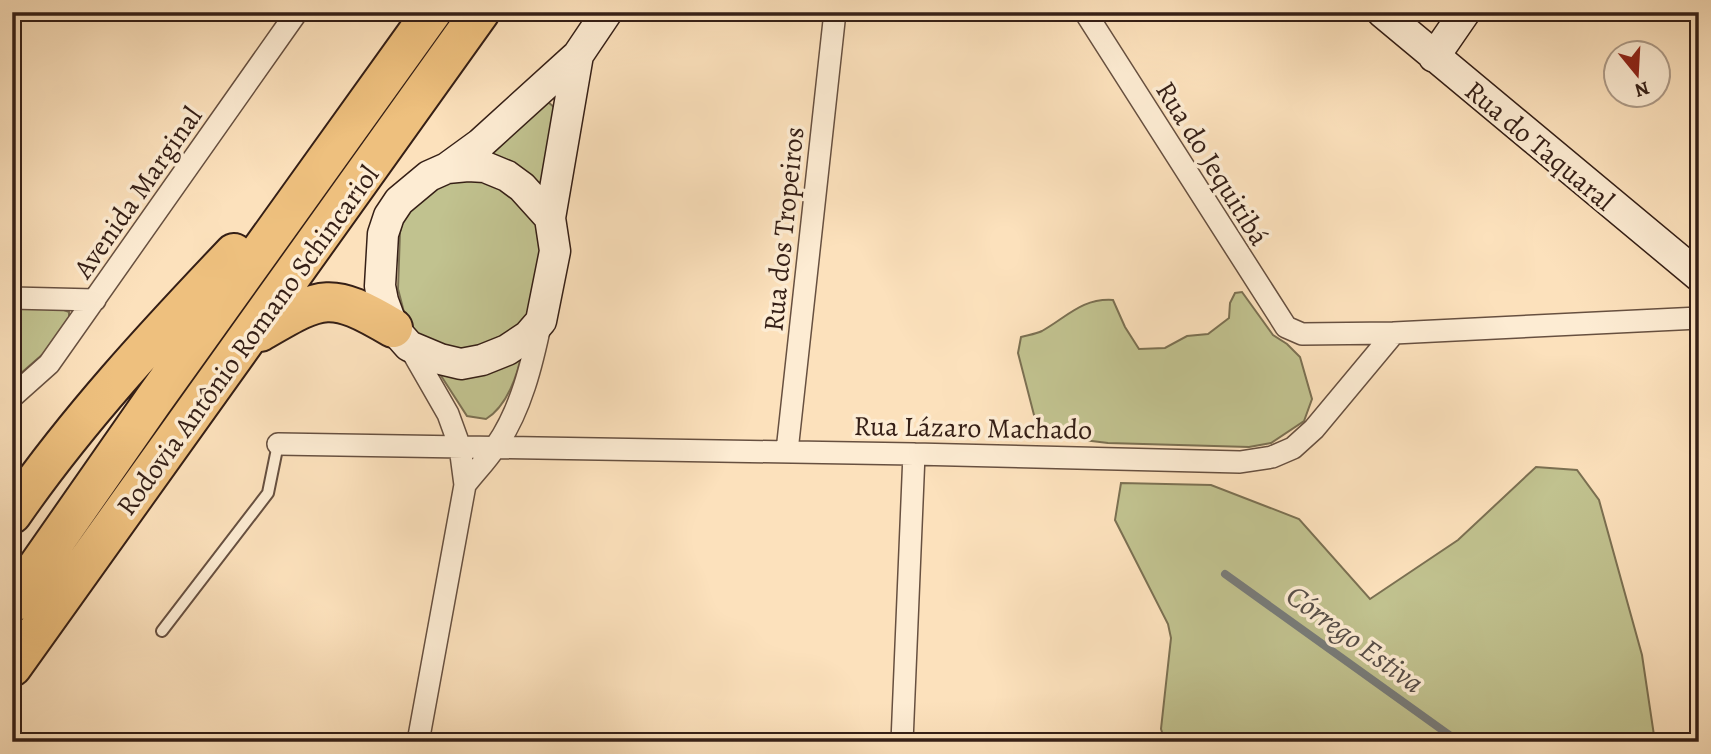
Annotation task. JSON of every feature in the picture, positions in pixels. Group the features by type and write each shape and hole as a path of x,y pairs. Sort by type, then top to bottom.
{"highway":[{"name":"Rodovia Antônio Romano Schincariol","path":"12,603 432,12"},
{"name":"Rodovia Antônio Romano Schincariol","path":"12,667 481,12"},
{"path":"12,514 78,426 149,342 334,148"},
{"path":"249,338 305,306 331,302 360,308 401,337"}],"street":[{"name":"Avenida Marginal","path":"12,397 49,364 298,12"},
{"path":"418,742 465,485 460,447 448,414 401,337 383,301 380,286 383,234 389,216 413,187 447,168 480,144 578,55 607,12"},
{"name":"Rua dos Tropeiros","path":"787,451 835,12"},
{"name":"Rua do Jequitibá","path":"1085,12 1286,327 1302,334 1394,333"},
{"name":"Rua do Taquaral","path":"1382,12 1699,276"},
{"path":"1434,57 1465,12"},
{"path":"465,485 496,447 510,424 532,362 555,251 550,218 578,55"},
{"path":"447,168 485,167 507,176 522,187 550,218"},
{"path":"12,298 95,300"},
{"path":"1394,333 1699,318"},
{"path":"401,337 440,359 461,364 482,360 507,350 528,336 541,321"},
{"name":"Rua Lázaro Machado","path":"278,444 914,453 1240,463 1272,457 1293,448 1314,429 1394,333"},
{"path":"902,742 914,453"}],"lane":[{"path":"163,631 268,493 278,444"}],"green space":[{"path":"548,102 555,108 542,190 485,154"},
{"path":"446,179 500,181 541,220 545,254 524,325 472,352 443,351 419,337 405,316 398,289 400,232 404,215"},
{"path":"1242,292 1273,335 1300,357 1312,399 1304,421 1271,443 1249,447 1108,443 1059,437 1034,415 1018,353 1021,337 1042,331 1084,305 1113,300 1139,349 1165,348 1187,336 1208,334 1229,318 1230,303 1235,293"},
{"path":"12,306 59,308 69,312 69,318 43,354 12,381"},
{"path":"522,351 518,370 506,398 486,419 467,416 436,368"},
{"path":"1536,467 1577,470 1599,500 1642,655 1655,742 1165,742 1161,729 1171,638 1168,624 1115,520 1121,483 1211,485 1299,519 1370,599 1458,540"}],"waterway":[{"name":"Córrego Estiva","path":"1225,574 1459,742"}]}
